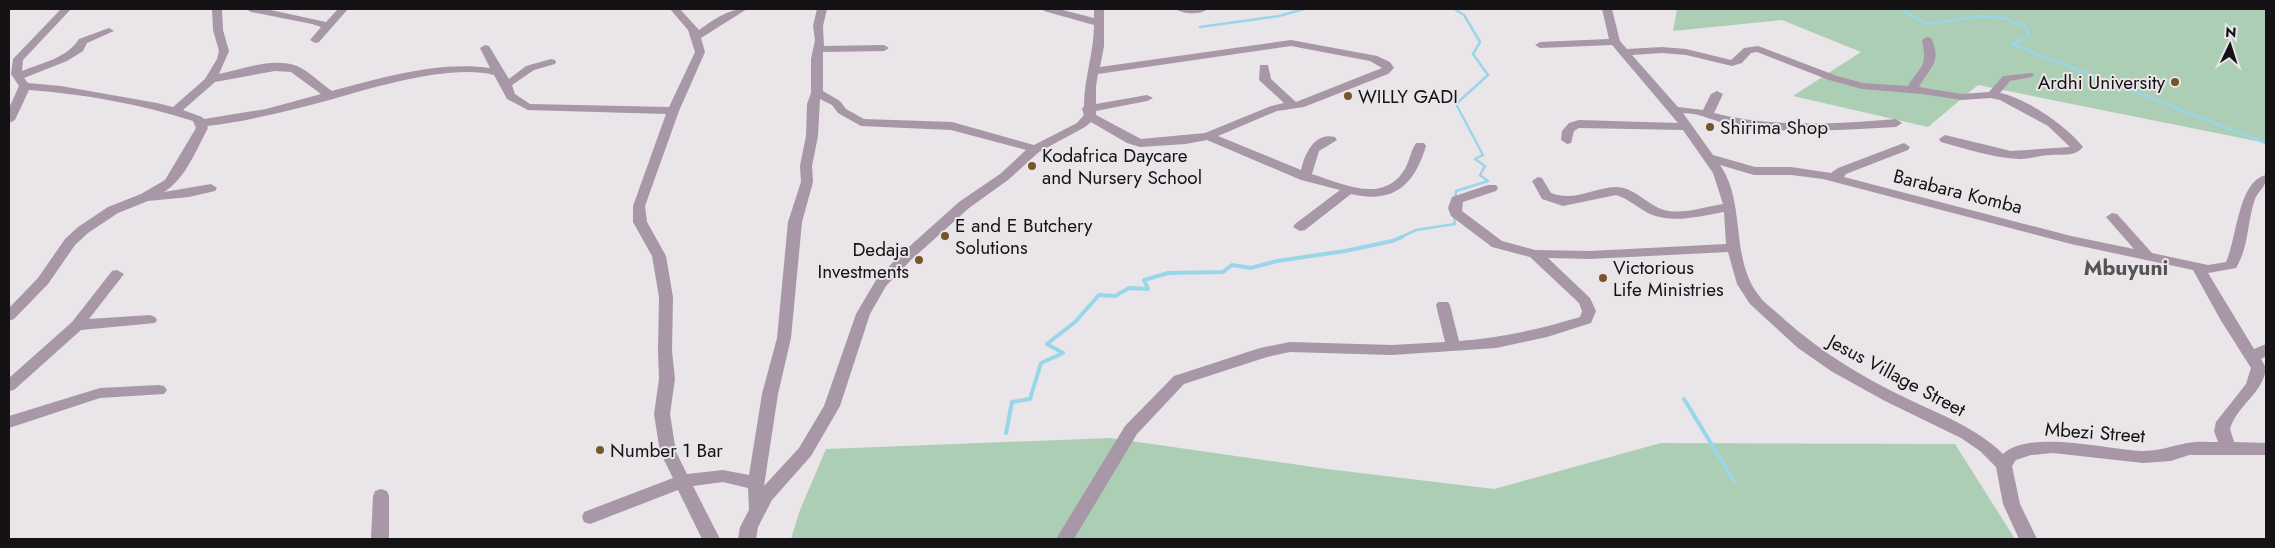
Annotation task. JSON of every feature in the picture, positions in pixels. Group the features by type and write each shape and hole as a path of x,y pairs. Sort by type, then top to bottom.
{"street":[{"path":"9,316 43,281 64,250 83,230 113,210 160,190 175,176 202,128 198,118 191,115 22,81 14,68 18,59 66,9"},
{"path":"175,112 212,78 222,59 224,51 218,30 217,9"},
{"path":"251,9 315,21 327,26"},
{"path":"315,40 343,9"},
{"path":"675,9 693,29 700,52 673,111 639,206 640,222 659,256 663,272 666,297 667,378 662,414 668,452 710,539"},
{"path":"695,37 728,15 742,9"},
{"path":"757,509 756,484 770,394 784,338 792,241 800,201 807,182 806,166 812,136 813,104 817,93 816,59 820,40 818,26 822,9"},
{"path":"1048,9 1099,24"},
{"path":"747,539 749,527 757,509 805,452 832,406 863,314 880,283 941,224 1004,177 1035,149 1081,125 1089,113 1099,46 1099,9"},
{"path":"1181,9 1200,10"},
{"name":"Jesus Village Street","path":"1607,9 1619,47 1675,110 1719,173 1730,207 1733,248 1744,284 1755,301 1803,344 1836,367 1888,396 1967,434 1986,447 2004,465"},
{"path":"9,120 22,81 79,49 83,41 109,31"},
{"path":"1912,90 1916,81 1928,68 1930,52 1927,40"},
{"path":"1089,113 1131,140 1140,143 1163,143 1208,136 1267,111 1303,104 1384,72 1387,66 1373,58 1291,43 1094,71"},
{"path":"1540,45 1619,47 1686,52 1732,63 1738,61 1748,50 1758,49 1846,82 1876,88 1912,90 1961,97 1994,95 2036,114 2068,136 2077,147 2067,152 2048,151 2019,155 1987,151 1946,139"},
{"path":"485,48 498,73 507,83 508,90 512,96 528,107 673,111"},
{"path":"818,49 884,48"},
{"path":"507,83 512,82 526,70 551,62"},
{"path":"1264,67 1264,80 1293,105"},
{"path":"212,78 271,68 289,68 294,69 331,96"},
{"path":"201,122 262,114 433,72 470,70 498,73"},
{"path":"1994,95 1995,90 2007,78 2028,76"},
{"path":"817,93 836,103 842,111 861,122 952,126 1035,149"},
{"path":"1707,115 1717,94"},
{"path":"1089,113 1147,98"},
{"path":"1675,110 1688,110 1734,122 1807,127 1896,123"},
{"path":"1567,140 1568,130 1574,125 1579,124 1688,127"},
{"path":"1208,136 1253,158 1305,177 1376,194 1402,183 1413,170 1420,146"},
{"path":"1305,177 1313,148 1316,144 1331,140"},
{"path":"1838,180 1837,174 1842,171 1904,147"},
{"name":"Barabara Komba","path":"1709,158 1748,170 1791,171 1838,180 2071,240 2198,267"},
{"path":"2198,267 2208,269 2231,265 2239,248 2249,200 2255,189 2266,179"},
{"path":"1538,181 1546,196 1563,202 1616,191 1624,193 1660,213 1686,214 1730,207"},
{"path":"146,197 189,193 211,188"},
{"path":"1492,188 1457,200 1454,208 1456,213 1497,244 1535,254 1590,255 1733,248"},
{"path":"1300,227 1349,189"},
{"path":"2112,216 2135,244 2147,255"},
{"path":"1065,539 1131,430 1179,380 1229,362 1290,347 1392,350 1496,343 1547,332 1586,320 1589,310 1585,301 1535,254"},
{"path":"2198,267 2227,319 2253,356 2259,368 2257,379 2246,398 2224,423 2222,430 2229,448"},
{"path":"9,386 77,325 117,274"},
{"path":"1443,305 1453,346"},
{"path":"77,325 150,320"},
{"path":"2253,356 2266,349"},
{"path":"9,422 100,393 159,390"},
{"name":"Mbezi Street","path":"2004,465 2010,456 2030,449 2052,447 2143,457 2171,455 2188,450 2266,449"},
{"path":"2004,465 2014,513 2028,539"},
{"path":"590,517 681,482 723,476 739,478 756,484"},
{"path":"380,539 381,496"}],"green space":[{"path":"1677,9 2266,9 2266,143 1978,85 1928,127 1793,96 1861,52 1782,20 1673,31"},
{"path":"1110,438 1327,469 1494,489 1661,443 1955,444 2015,539 791,539 800,510 826,449"}],"waterway":[{"path":"1200,27 1279,16 1304,9"},
{"path":"1455,198 1456,191 1488,181 1480,175 1485,166 1475,159 1483,155 1456,104 1488,75 1473,54 1480,42 1464,15 1456,10 1458,9"},
{"path":"1900,9 1928,24 1981,16 2004,18 2026,27 2029,36 2012,44 2266,143"},
{"path":"1399,238 1416,230 1455,224 1454,216"},
{"path":"1006,433 1012,402 1030,399 1041,363 1063,353 1047,344 1075,322 1099,295 1115,296 1129,288 1148,289 1144,280 1168,273 1223,272 1232,265 1251,268 1277,261 1345,251 1402,237"},
{"path":"1684,399 1734,481"}],"place":[{"name":"Ardhi University","path":"2175,82"},
{"name":"WILLY GADI","path":"1348,96"},
{"name":"Shirima Shop","path":"1710,127"},
{"name":"Kodafrica Daycare and Nursery School","path":"1032,166"},
{"name":"E and E Butchery Solutions","path":"945,236"},
{"name":"Dedaja Investments","path":"919,260"},
{"name":"Victorious Life Ministries","path":"1603,278"},
{"name":"Number 1 Bar","path":"600,450"}],"district":[{"name":"Mbuyuni","path":"2126,268"}]}
